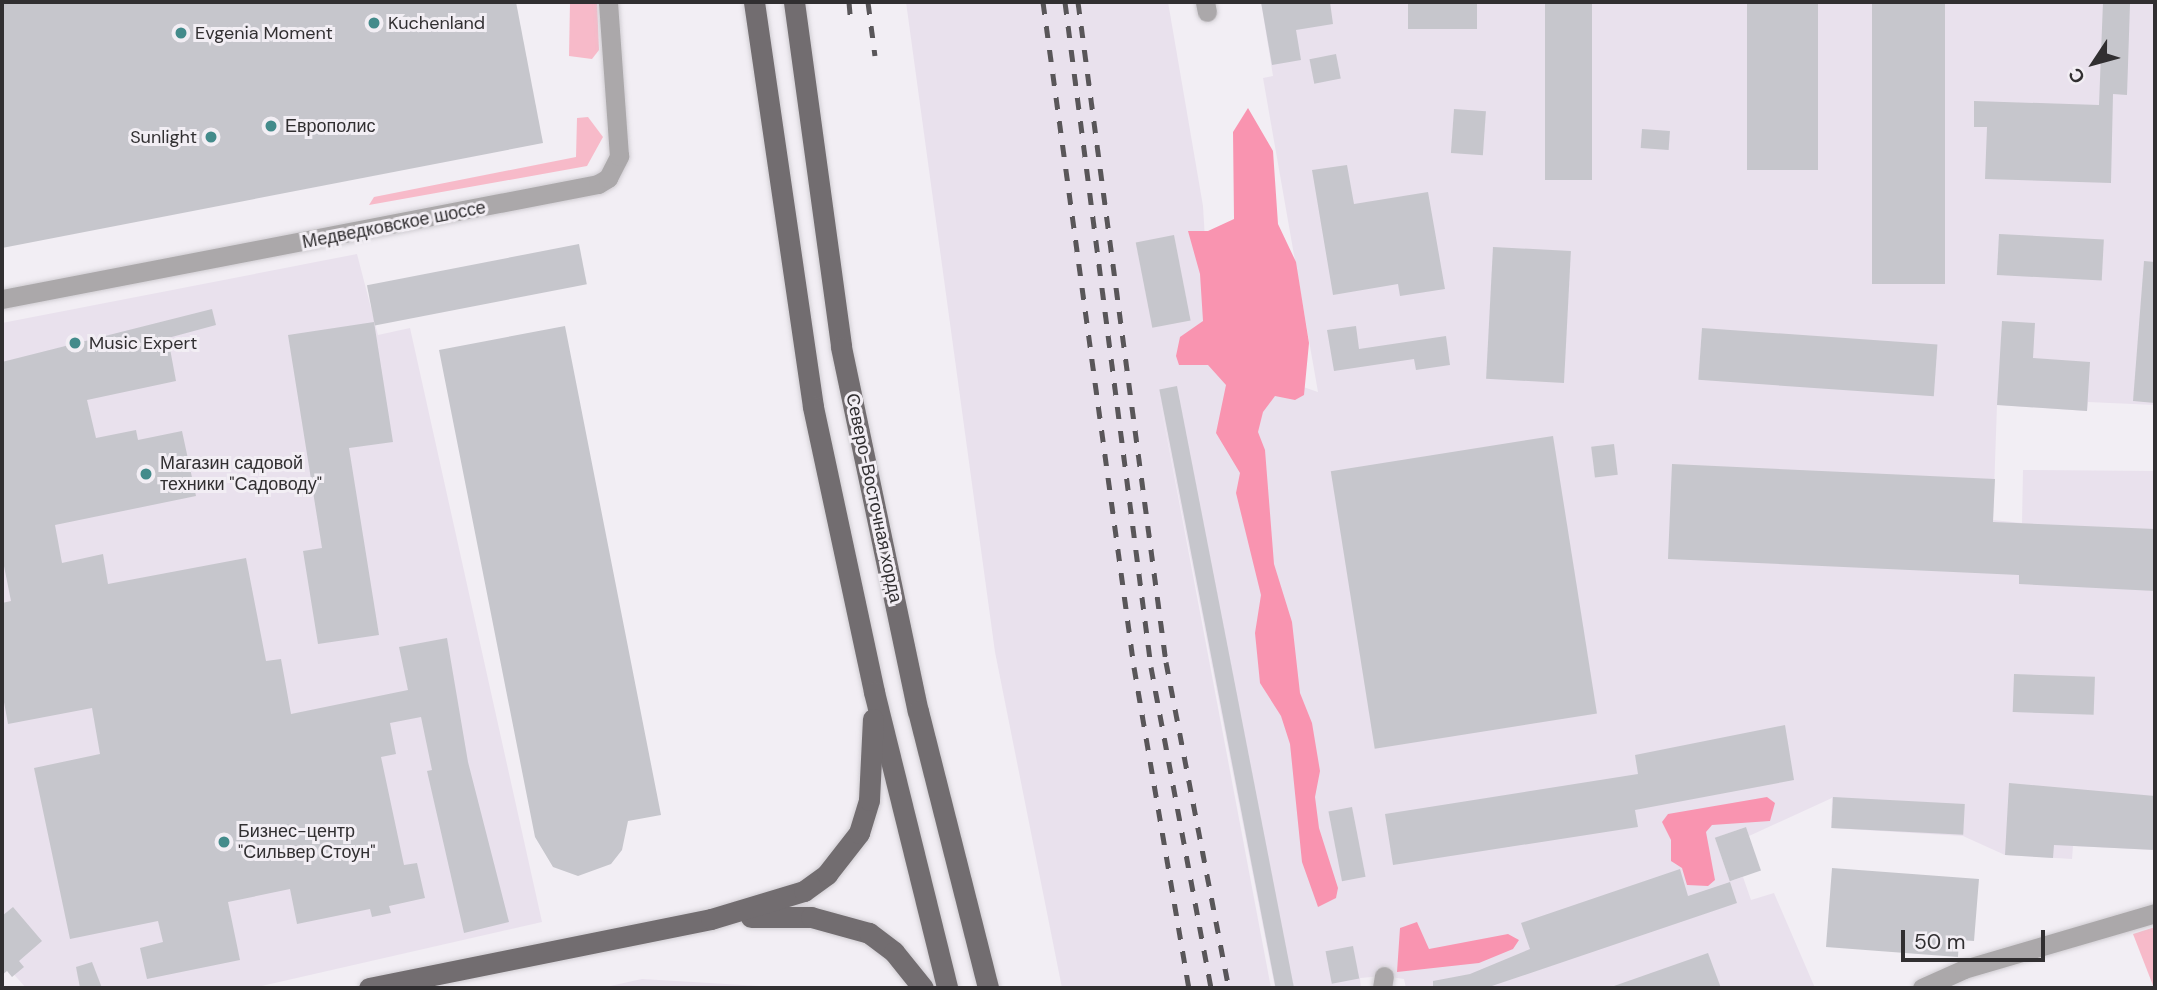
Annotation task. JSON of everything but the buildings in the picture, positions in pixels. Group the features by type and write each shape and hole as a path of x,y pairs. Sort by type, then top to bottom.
{"main road":[{"path":"754,2 813,407 874,692 947,988"},
{"name":"Северо-Восточная хорда","path":"794,2 841,347 918,711 988,988"},
{"path":"369,988 711,919 804,891 845,855 869,800 874,692"},
{"path":"711,919 811,917 842,922 894,952 923,988"}],"street":[{"name":"Медведковское шоссе","path":"2,299 598,184 608,178 619,156 608,2"},
{"path":"1923,988 1964,970 2155,913"}],"shaded area":[{"path":"570,2 597,2 599,50 592,59 569,56"},
{"path":"906,2 1168,2 1203,206 1212,356 1318,392 1263,78 1273,76 1261,2 2155,2 2155,405 2088,402 2087,411 1997,405 1993,520 2022,523 2023,470 2155,471 2155,850 2073,846 2072,859 2005,855 1963,836 1831,828 1832,798 1749,836 1746,827 1715,838 1730,881 1743,877 1751,900 1774,893 1815,988 1406,988 1404,979 1384,976 1360,978 1361,988 1275,988 1158,390 1271,988 1062,988 995,652"},
{"path":"1248,108 1273,151 1278,224 1296,262 1309,343 1304,395 1295,400 1275,396 1263,412 1258,432 1265,450 1274,564 1292,622 1300,693 1312,723 1320,771 1315,797 1319,828 1338,888 1336,898 1318,907 1302,862 1290,744 1281,716 1260,683 1255,633 1261,595 1236,493 1240,473 1216,433 1226,385 1208,365 1179,365 1176,356 1180,337 1203,321 1200,274 1188,231 1208,231 1234,219 1233,132"},
{"path":"588,117 603,137 587,166 369,205 374,197 576,157 577,118"},
{"path":"357,254 378,335 410,328 542,922 253,988 26,988 2,961 2,323"},
{"path":"1767,797 1775,803 1770,821 1712,825 1706,832 1715,880 1708,886 1687,885 1682,868 1671,861 1671,840 1662,822 1668,814"},
{"path":"1417,922 1429,949 1508,934 1519,940 1513,949 1479,963 1397,972 1400,928"},
{"path":"2155,927 2155,988 2154,988 2133,934"},
{"path":"642,979 794,988 601,988"}],"railway":[{"path":"849,2 851,23"},
{"path":"868,2 875,56"},
{"path":"1043,2 1134,667 1189,988"},
{"path":"1065,2 1151,667 1211,988"},
{"path":"1078,2 1166,662 1229,988"}],"place":[{"name":"Kuchenland","path":"374,23"},
{"name":"Evgenia Moment","path":"181,33"},
{"name":"Европолис","path":"271,126"},
{"name":"Sunlight","path":"211,137"},
{"name":"Music Expert","path":"75,343"},
{"name":"Магазин садовой техники \"Садоводу\"","path":"146,474"},
{"name":"Бизнес-центр \"Сильвер Стоун\"","path":"224,842"}]}
